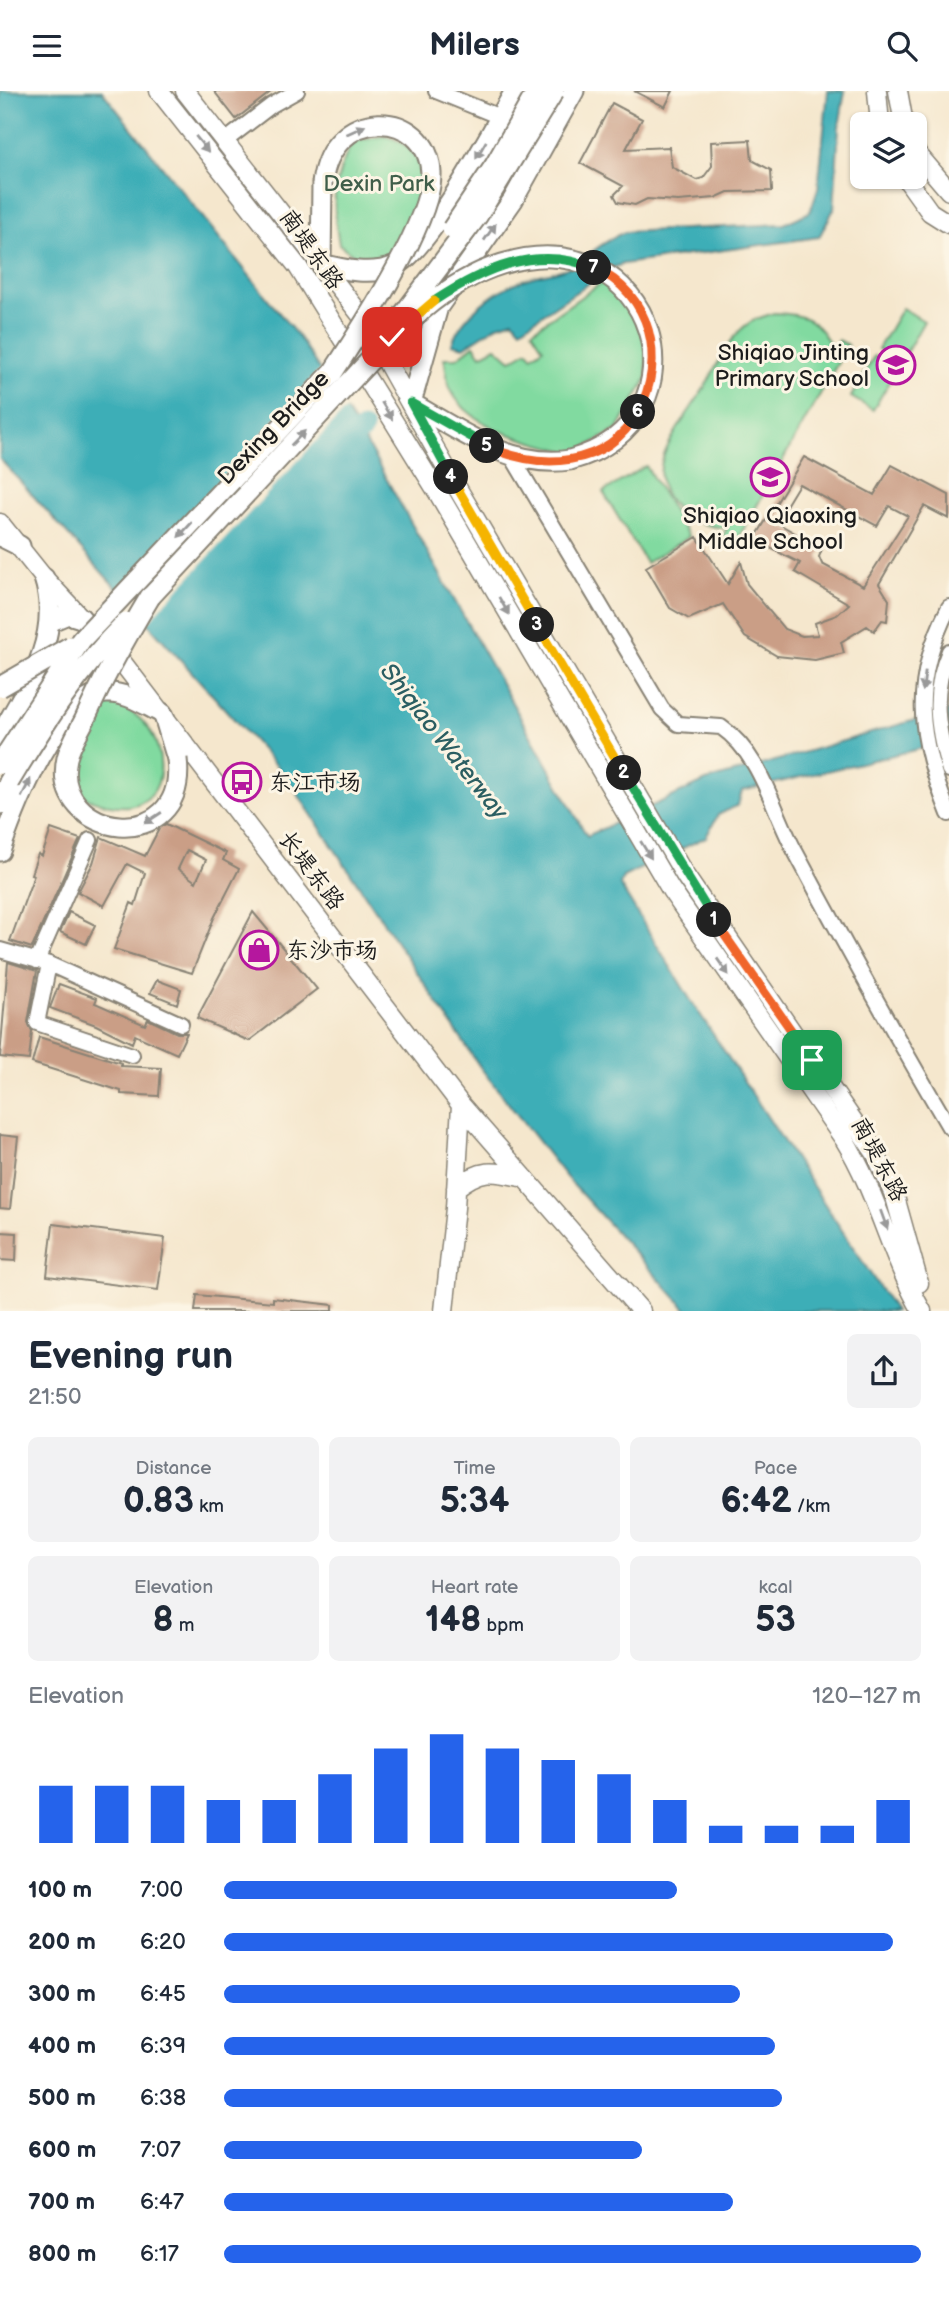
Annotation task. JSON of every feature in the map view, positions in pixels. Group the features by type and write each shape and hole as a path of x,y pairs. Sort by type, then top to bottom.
{"main road":[{"path":"341,378 374,309 418,222 430,185 428,158 416,139 387,123 358,127 347,133 332,151 327,160 322,184 321,264 342,269 376,271 394,266 414,253 515,91"},
{"name":"Dexing Bridge","path":"0,764 81,640 341,378 424,269 495,165 537,91"},
{"name":"Dexing Bridge","path":"0,804 9,782 57,705 93,656 150,597 464,235 514,159 554,91"},
{"path":"341,378 430,304 485,271 502,264 538,257 580,262 619,283 639,306 648,324 652,362 643,402 631,424 606,446 570,460 541,462 511,456 478,441 411,403 438,307 513,200 574,91"},
{"path":"0,536 20,546"},
{"path":"0,736 29,686 47,637 51,598 44,577"},
{"path":"0,851 12,817 47,747 71,710 86,697 106,692 121,694 163,715 177,759 176,790 170,802 154,820 124,829 93,818 80,809 69,790 67,758 110,662 150,597"},
{"path":"49,622 68,614 81,618"},
{"path":"0,687 81,640"},
{"path":"29,686 49,678 69,683 74,697 71,710"}],"street":[{"name":"南堤东路","path":"159,91 298,267 438,493 621,809 671,890 859,1162 878,1203 910,1291 923,1311"},
{"name":"南堤东路","path":"185,91 360,314 455,484 686,877 876,1154 895,1197 923,1311"},
{"path":"225,141 272,105 296,91"},
{"path":"436,91 500,117"},
{"path":"877,91 879,112"},
{"path":"898,91 902,112"},
{"path":"927,165 949,191"},
{"path":"914,189 930,212 949,224"},
{"path":"511,456 666,715 678,724 721,727 753,759 779,823 860,974 949,1127"},
{"name":"长堤东路","path":"0,523 44,577 122,662 461,1105 641,1311"},
{"path":"949,607 931,647 922,683 949,770"},
{"path":"949,652 929,709 929,757 949,814"},
{"path":"90,840 43,963 37,1023 132,1055"},
{"path":"0,950 43,963 181,1024"},
{"path":"444,1311 461,1105"},
{"path":"456,1188 474,1174 496,1172 525,1178"}],"green space":[{"name":"Dexin Park","path":"383,136 398,141 415,155 421,168 421,183 412,216 391,259 376,262 357,257 339,244 335,192 352,142"},
{"path":"601,283 631,301 646,334 647,378 618,429 575,453 503,432 469,413 457,400 449,385 444,358 457,358 474,345 481,355 496,347 511,360 528,350 532,356 543,348 532,331"},
{"path":"902,308 924,321 901,362 878,349"},
{"path":"774,313 795,315 810,321 822,332 833,350 838,340 848,345 734,546 721,540 727,528 699,522 676,507 667,497 661,470 664,455 673,437 730,343 749,323"},
{"path":"874,356 897,369 873,410 851,397"},
{"path":"646,466 689,537 646,563 603,492"},
{"path":"103,700 136,715 152,734 157,746 160,759 158,784 152,794 142,802 123,806 81,797 71,770 77,750"}],"water":[{"name":"Shiqiao Waterway","path":"0,91 102,91 300,339 360,432 587,836 706,781 949,710 949,742 742,791 738,805 718,815 706,837 623,877 620,885 690,999 895,1311 688,1311 566,1177 480,1067 287,778 0,459"},
{"path":"828,91 845,91 839,127 834,209 819,237 623,264 612,268 521,329 513,320 498,325 464,347 452,344 464,322 474,311 508,286 569,267 625,232 784,224 810,212 818,188"}],"pier":[{"path":"322,368 347,408 145,625 117,594"}],"building":[{"path":"214,91 272,91 236,119"},
{"path":"634,91 673,91 665,107"},
{"path":"612,103 642,119 626,149 669,147 672,167 696,180 703,178 712,166 711,142 750,140 752,160 771,170 772,191 728,192 715,198 678,201 647,199 635,205 618,202 614,195 623,186 580,163"},
{"path":"804,457 874,495 892,465 949,495 949,519 924,506 879,584 889,600 887,621 882,620 874,631 867,626 841,642 844,653 815,660 777,656 745,637 723,604 689,619 670,608 646,567 697,537 728,584 741,562 747,584 784,629 802,636 818,635 815,623 837,615 849,604 795,572 800,563 754,540","holes":["799,484 877,526 889,506 908,516 863,586 822,564 819,557 822,549 776,522"]},
{"path":"166,824 226,853 223,860 239,869 214,918 192,973 114,949 131,903 135,905 145,873 127,864 104,906 78,892 93,863 101,837 145,856 160,827","holes":["187,850 206,860 196,882 178,869"]},
{"path":"51,829 80,839 32,948 10,941 34,875 31,874 38,854 42,856"},
{"path":"69,912 95,925 86,944 60,932"},
{"name":"东沙市场","path":"253,912 317,989 249,1041 197,1018"},
{"path":"8,962 37,971 28,1022 32,1031 29,1060 0,1057"},
{"path":"157,980 181,989 177,1004 150,993"},
{"path":"59,984 97,998 95,1003 145,1025 148,1019 177,1033 187,1033 177,1054 135,1035 132,1043 96,1025 50,1008"},
{"path":"39,1037 121,1063 121,1066 161,1068 159,1096 121,1094 121,1091 32,1063"},
{"path":"0,1135 18,1137 10,1209 0,1208"},
{"path":"53,1224 165,1238 158,1290 47,1276"},
{"path":"0,1232 17,1233 16,1261 0,1260"},
{"path":"197,1295 273,1302 273,1298 333,1305 333,1311 195,1311"}],"waterway":[{"path":"339,451 363,429"}],"place":[{"name":"Shiqiao Jinting Primary School","path":"896,365"},
{"name":"Shiqiao Qiaoxing Middle School","path":"770,477"},
{"name":"东江市场","path":"242,782"},
{"name":"东沙市场","path":"259,950"}],"route":[{"path":"392,337 452,289 502,264 538,257 573,260 601,271 619,283 639,306 648,324 652,344 648,387 631,424 606,446 591,454 556,462 511,456 478,441 411,403 455,484 686,877 812,1060"}]}
